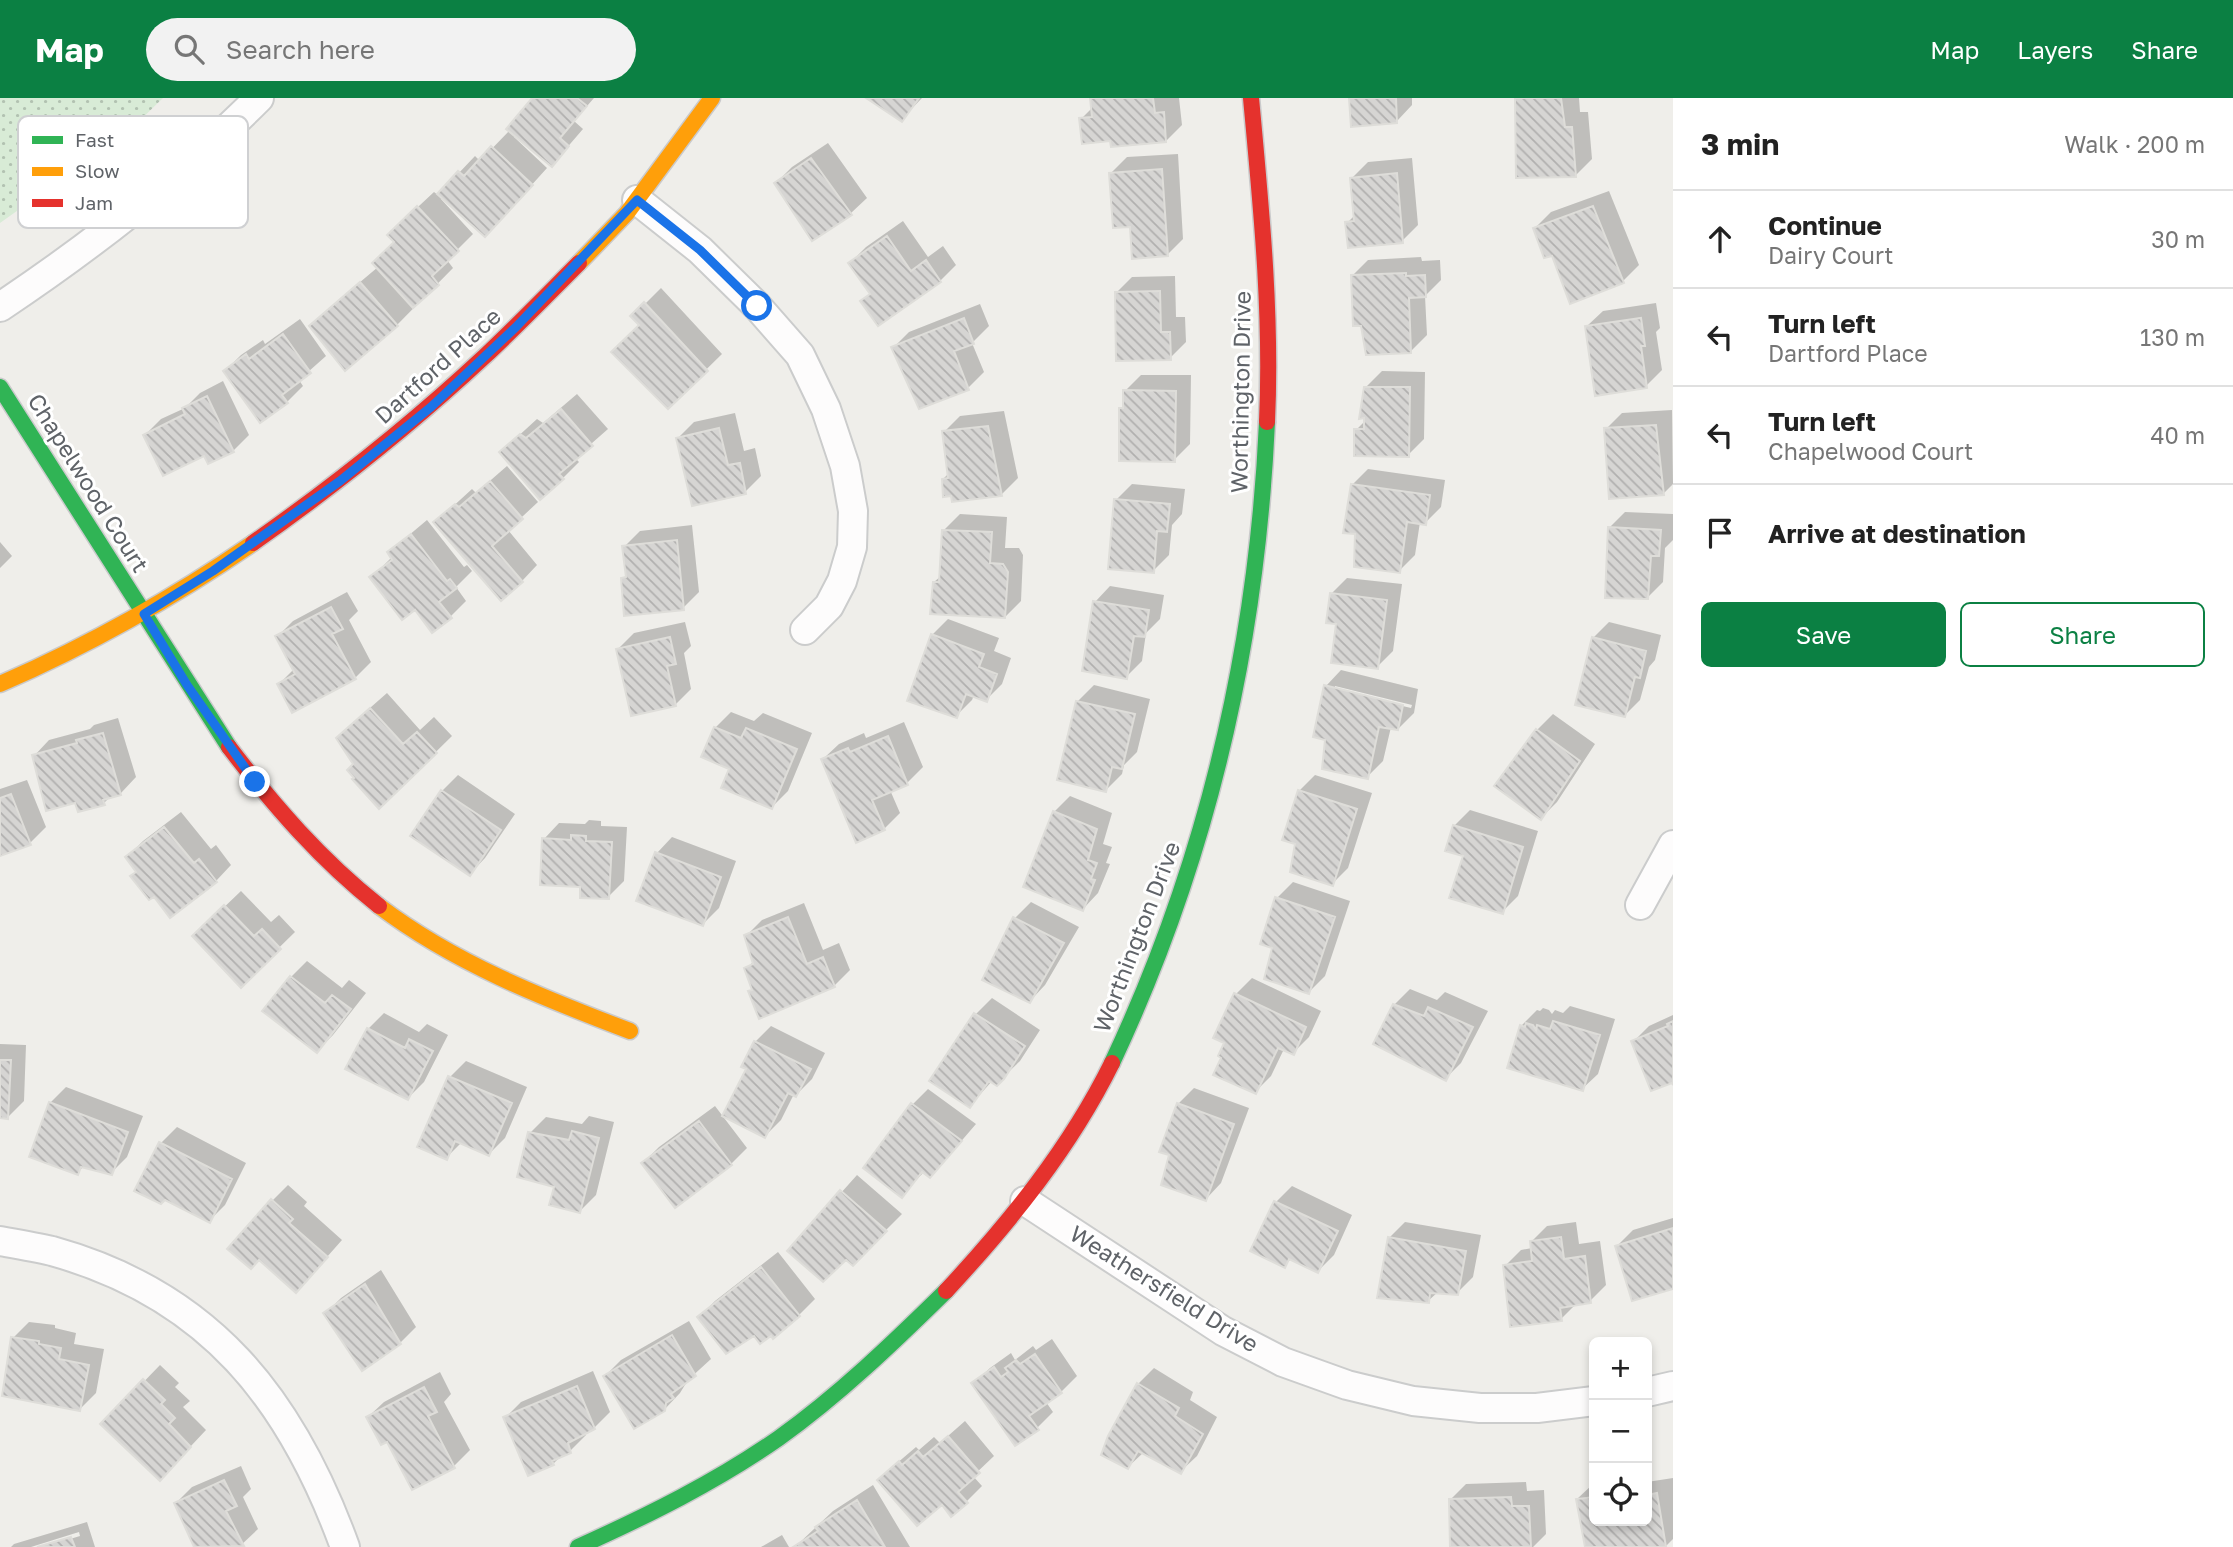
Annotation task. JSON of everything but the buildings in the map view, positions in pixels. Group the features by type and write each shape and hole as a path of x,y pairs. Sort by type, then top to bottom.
{"street":[{"path":"241,116 259,98"},
{"name":"Dartford Place","path":"0,684 41,667 144,614 213,571 340,481 431,407 516,327 637,200 712,98"},
{"name":"Worthington Drive","path":"578,1547 647,1516 706,1485 764,1449 831,1399 920,1318 970,1267 1025,1201 1059,1154 1105,1078 1150,979 1180,899 1212,796 1237,690 1252,592 1268,393 1266,268 1251,98"},
{"path":"637,200 700,250 757,306 800,355 826,409 847,477 853,511 852,547 842,581 829,606 805,630"},
{"path":"0,307 111,228"},
{"name":"Chapelwood Court","path":"0,387 187,685 255,782 290,825 350,884 406,926 467,962 556,1003 630,1031"},
{"path":"1640,905 1673,845"},
{"name":"Weathersfield Drive","path":"1025,1201 1223,1331 1283,1362 1347,1385 1413,1401 1480,1408 1537,1408 1589,1402"},
{"path":"0,1241 52,1251 104,1269 144,1288 200,1324 241,1362 271,1398 306,1455 329,1503 345,1547"},
{"path":"1652,1391 1673,1386"}],"green space":[{"path":"0,98 163,98 144,116 18,116 18,210 0,223"}],"traffic: fast":[{"path":"0,387 229,747"},
{"path":"1112,1063 1146,987 1175,909 1221,750 1239,670 1252,588 1267,422"},
{"path":"578,1547 681,1497 779,1438 844,1386 946,1291"}],"traffic: slow":[{"path":"579,263 627,213 712,98"},
{"path":"0,684 130,619 253,543"},
{"path":"379,906 438,945 500,978 630,1031"}],"traffic: jam":[{"path":"1251,98 1267,300 1267,422"},
{"path":"253,543 343,477 429,406 497,345 579,263"},
{"path":"229,747 299,831 337,870 379,906"},
{"path":"946,1291 1037,1183 1077,1125 1112,1063"}],"route":[{"path":"255,782 187,685 144,614 213,571 340,481 431,407 516,327 637,200 700,250 757,306"}]}
